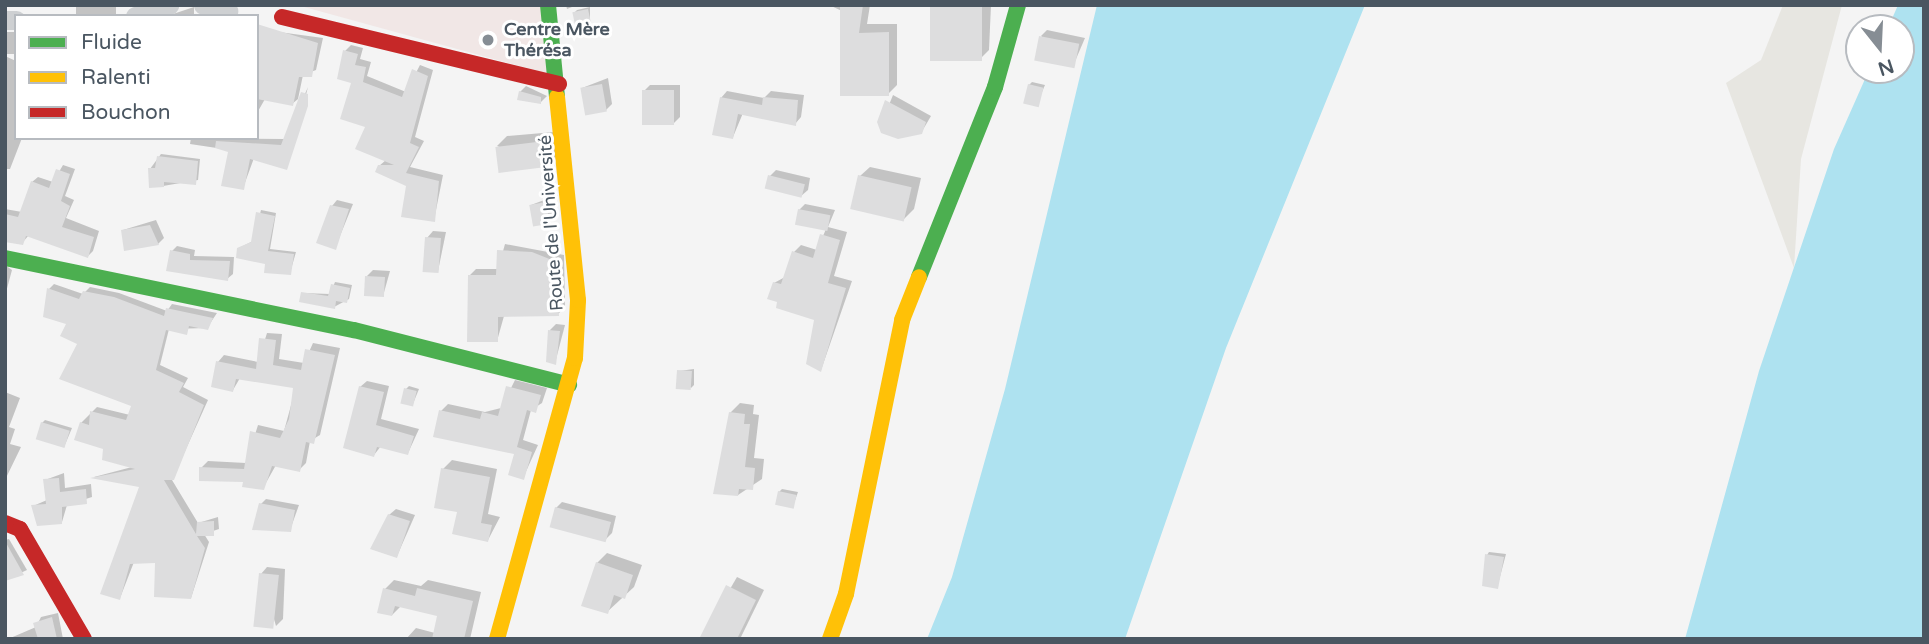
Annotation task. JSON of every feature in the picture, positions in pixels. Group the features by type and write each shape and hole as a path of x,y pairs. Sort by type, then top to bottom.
{"street":[{"path":"141,14 169,5"},
{"path":"203,5 228,11"},
{"name":"Route de l'Université","path":"497,639 569,385 578,300 559,84 548,5"},
{"path":"830,639 846,594 902,320 995,87 1018,5"},
{"path":"282,18 559,84"},
{"path":"5,258 354,330 569,385"},
{"path":"5,523 20,528 84,639"}],"shaded area":[{"name":"Centre Mère Thérésa","path":"297,5 545,5 556,76"}],"sand":[{"path":"1783,5 1842,5 1801,159 1794,268 1726,83 1761,60"}],"water":[{"path":"1097,5 1365,5 1226,348 1125,639 927,639 952,577 1005,389"},
{"path":"1898,5 1924,5 1924,639 1685,639 1759,371 1834,149 1863,84 1915,84 1915,14 1894,14"}],"building":[{"path":"840,5 863,5 859,33 889,32 889,96 840,96"},
{"path":"930,5 982,5 982,61 930,61"},
{"path":"588,9 591,23 575,26 572,12"},
{"path":"259,25 318,43 312,77 299,77 293,106 259,99"},
{"path":"1039,36 1079,44 1074,68 1034,61"},
{"path":"343,50 358,54 355,65 366,67 363,82 402,97 412,69 428,76 410,143 419,147 406,173 439,181 435,222 401,217 406,186 375,172 378,165 394,165 355,149 365,127 340,119 351,83 337,79"},
{"path":"602,84 607,112 585,115 580,88"},
{"path":"1028,84 1044,88 1039,107 1023,103"},
{"path":"642,90 674,90 674,125 642,125"},
{"path":"519,91 541,97 541,104 517,100"},
{"path":"301,92 308,94 308,106 287,170 250,159 244,190 221,186 228,152 215,148 216,141 281,145"},
{"path":"720,97 762,105 763,97 798,100 796,126 738,114 733,139 712,135"},
{"path":"885,100 926,122 922,134 898,139 881,133 877,122"},
{"path":"545,141 548,167 499,173 495,147"},
{"path":"157,156 198,161 196,185 164,182 164,187 149,188 148,168 155,168"},
{"path":"56,169 70,174 61,201 70,206 62,227 94,237 88,258 26,236 23,245 5,242 5,214 18,217 31,181 49,188"},
{"path":"768,175 805,184 801,198 765,189"},
{"path":"858,175 912,187 904,221 850,209"},
{"path":"546,202 550,224 533,227 529,205"},
{"path":"330,205 349,209 336,250 316,243"},
{"path":"798,209 830,215 827,231 795,225"},
{"path":"256,212 275,216 268,251 294,254 291,275 264,273 265,264 236,258 237,248 251,242"},
{"path":"150,225 159,245 124,251 121,230"},
{"path":"820,234 840,240 828,283 846,288 821,372 806,364 814,320 776,308 777,302 767,299 773,282 781,284 792,251 813,258"},
{"path":"425,237 441,238 439,273 423,272"},
{"path":"170,250 190,254 190,260 230,261 228,281 166,271"},
{"path":"497,250 532,252 557,262 559,316 498,317 498,342 467,342 468,275 496,275"},
{"path":"365,276 385,277 384,297 364,296"},
{"path":"331,284 350,288 347,303 336,301 335,309 299,302 301,292 328,296"},
{"path":"47,288 79,299 83,291 114,297 164,316 166,308 213,318 208,330 189,326 187,335 166,330 156,370 184,383 179,392 204,405 174,480 164,480 196,534 197,522 214,521 214,536 197,536 205,548 191,599 154,597 155,563 130,564 120,600 100,594 139,487 90,478 135,469 102,460 103,449 74,440 80,422 89,425 90,411 126,420 131,406 59,379 77,344 60,336 66,324 43,317"},
{"path":"548,330 560,331 556,365 546,362"},
{"path":"259,338 276,340 273,365 301,370 305,349 335,355 314,444 306,442 300,472 272,466 264,490 242,487 243,482 199,481 199,467 244,469 250,431 280,438 289,419 293,388 236,379 233,392 211,387 216,361 256,369"},
{"path":"677,370 692,371 691,390 676,389"},
{"path":"359,386 384,392 376,425 414,436 408,455 377,447 374,457 343,448"},
{"path":"506,386 541,395 536,413 527,410 517,447 532,452 524,480 508,475 514,454 433,437 439,410 480,419 482,412 498,416"},
{"path":"404,388 417,391 413,407 400,404"},
{"path":"729,412 745,414 744,424 750,424 745,467 755,468 753,490 739,489 738,496 713,494"},
{"path":"41,422 70,431 64,448 36,439"},
{"path":"441,468 490,477 481,523 492,525 488,542 452,534 457,512 434,508"},
{"path":"59,478 60,492 86,489 87,504 62,507 62,524 37,526 31,505 46,504 43,479"},
{"path":"778,491 797,495 794,509 775,505"},
{"path":"259,503 295,510 291,532 252,530"},
{"path":"555,507 611,522 606,542 550,527"},
{"path":"388,514 410,521 397,558 370,549"},
{"path":"5,541 24,575 5,581"},
{"path":"1485,554 1504,557 1498,589 1482,586"},
{"path":"596,562 633,575 625,599 614,595 608,614 581,606"},
{"path":"259,573 279,575 273,629 253,627"},
{"path":"726,585 756,600 737,639 699,639"},
{"path":"383,588 415,596 417,588 473,601 464,639 432,639 437,616 395,606 392,616 377,613"},
{"path":"52,617 57,639 38,639 33,623"}],"traffic: fast":[{"path":"548,5 557,97"},
{"path":"919,277 995,87 1018,5"},
{"path":"5,258 354,330 569,385"}],"traffic: slow":[{"path":"497,639 575,358 578,300 557,97"},
{"path":"830,639 846,594 902,320 919,277"}],"traffic: jam":[{"path":"282,17 559,84"},
{"path":"5,523 20,529 84,639"}],"place":[{"name":"Centre Mère Thérésa","path":"488,40"}]}
